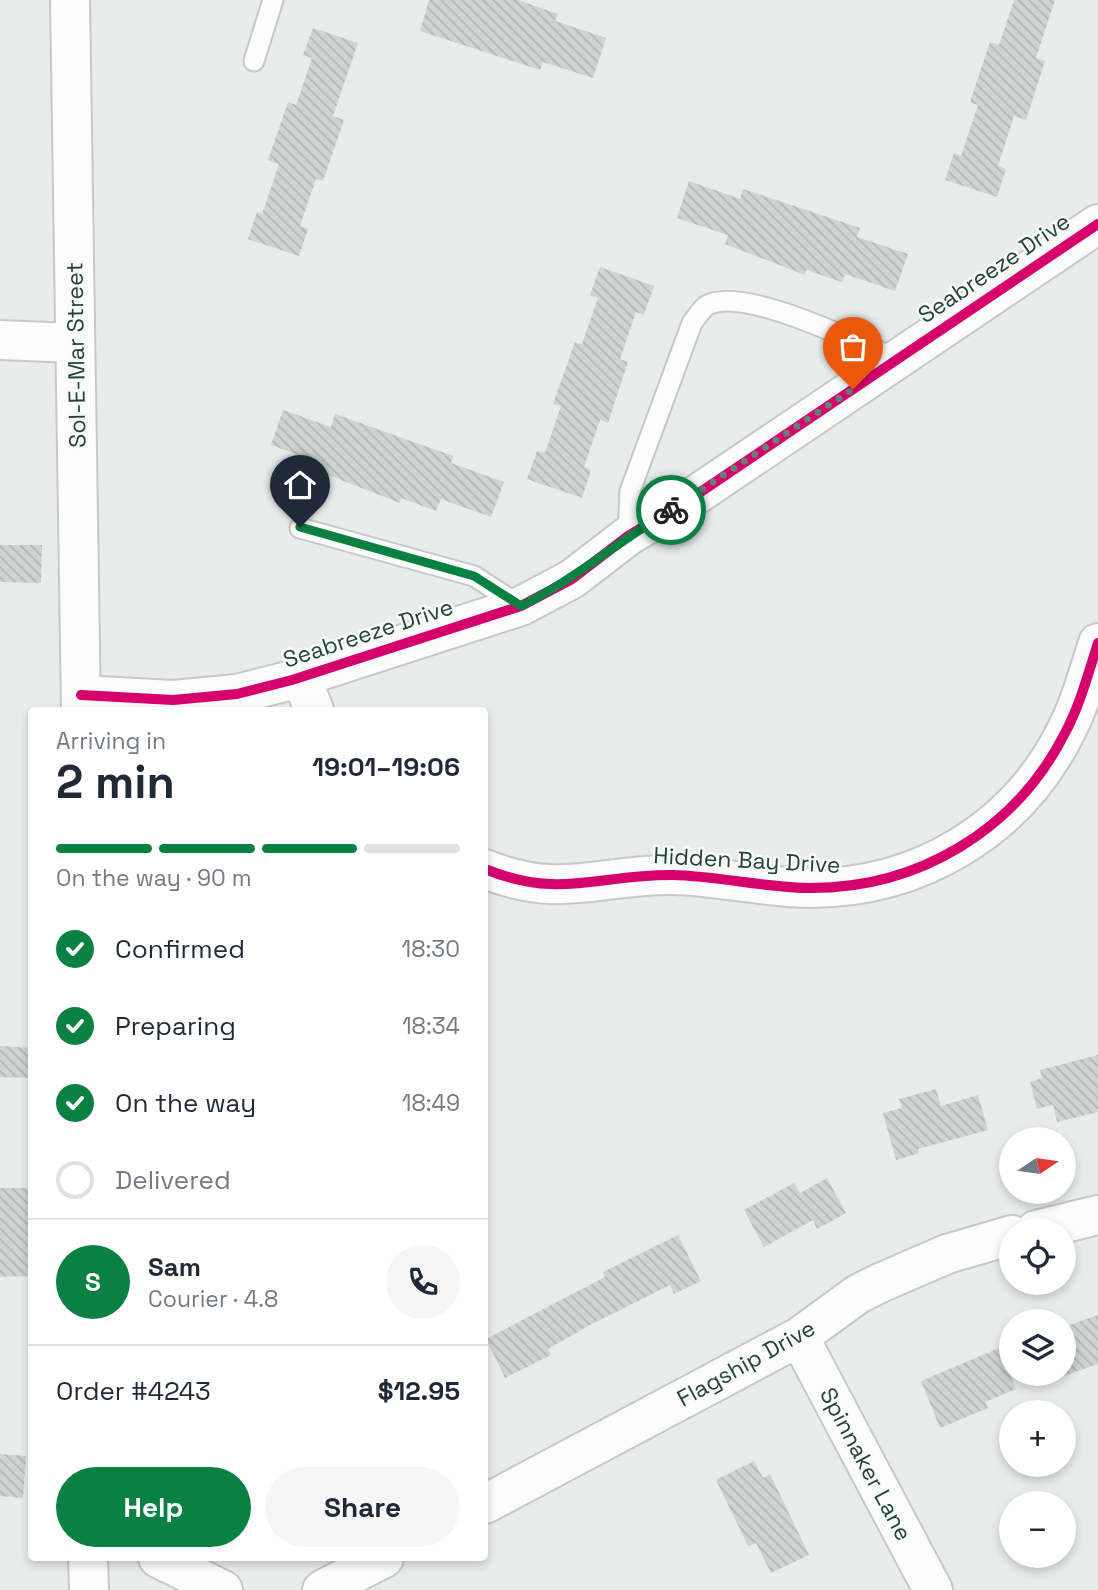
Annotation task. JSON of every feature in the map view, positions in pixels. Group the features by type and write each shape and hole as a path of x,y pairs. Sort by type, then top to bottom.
{"street":[{"name":"Sol-E-Mar Street","path":"70,0 81,703"},
{"name":"Seabreeze Drive","path":"81,703 205,698 237,694 307,694 521,606 572,579 628,536 699,493 1098,223"},
{"path":"0,340 75,343"},
{"name":"Hidden Bay Drive","path":"488,870 510,879 547,885 585,885 676,875 811,888 870,883 913,872 977,837 1036,780 1074,716 1098,643"},
{"path":"1076,1220 1098,1215"},
{"name":"Flagship Drive","path":"488,1502 799,1338 858,1294 947,1254 999,1239"},
{"name":"Spinnaker Lane","path":"799,1338 933,1590"},
{"path":"88,1561 89,1590"},
{"path":"164,1561 223,1590"},
{"path":"323,1590 378,1561"}],"lane":[{"path":"254,61 273,0"},
{"path":"628,536 630,491 692,323 706,306 730,300 765,306 897,359"},
{"path":"300,527 474,576 521,606"}],"building":[{"path":"429,0 518,0 558,14 555,21 606,38 593,78 543,62 540,70 420,31"},
{"path":"1014,0 1055,0 1036,58 1045,61 1026,120 1014,116 998,166 1006,169 997,197 945,180 954,153 961,156 978,105 970,102 990,42 999,45"},
{"path":"313,28 358,43 333,116 344,120 323,181 316,179 300,226 308,229 299,256 248,239 257,212 262,214 279,164 268,160 288,102 296,105 312,58 303,55"},
{"path":"689,181 740,199 743,189 860,228 857,237 908,254 895,291 845,274 842,282 806,270 805,275 725,244 728,235 677,218"},
{"path":"600,267 654,286 644,315 636,312 620,359 628,362 608,423 600,420 584,467 591,470 582,498 527,479 537,451 545,453 561,406 553,404 575,342 582,344 598,298 590,295"},
{"path":"283,410 331,427 335,414 453,456 451,463 504,482 491,517 441,499 436,511 401,498 400,503 318,471 321,463 271,445"},
{"path":"0,545 42,545 41,583 0,582"},
{"path":"0,1046 28,1048 28,1078 0,1077"},
{"path":"1098,1055 1098,1112 1057,1122 1053,1105 1037,1109 1030,1082 1042,1078 1040,1070"},
{"path":"936,1089 941,1106 978,1095 988,1130 918,1149 919,1153 896,1160 883,1113 902,1108 899,1099"},
{"path":"827,1178 846,1213 817,1229 813,1220 764,1247 744,1210 794,1183 800,1193"},
{"path":"0,1188 28,1188 28,1276 0,1277"},
{"path":"678,1235 701,1281 674,1294 670,1285 588,1326 548,1349 551,1355 505,1378 488,1338 605,1277 603,1272"},
{"path":"1098,1315 1098,1364 1076,1372 1076,1323"},
{"path":"999,1348 999,1386 1015,1386 1016,1389 985,1402 988,1408 940,1428 921,1381"},
{"path":"0,1454 26,1456 23,1498 0,1496"},
{"path":"754,1461 763,1478 770,1474 809,1555 771,1573 756,1543 748,1546 716,1480"}],"cycle path":[{"path":"81,695 173,700 237,694 292,680 521,606 572,579 628,536 699,493 1098,224"},
{"path":"488,870 536,883 580,883 673,875 811,888 851,885 926,865 960,847 992,825 1020,798 1044,768 1075,711 1098,643"}],"way so far":[{"path":"671,510 853,389"}],"route":[{"path":"300,527 474,576 521,606 572,579 628,536 671,510"}]}
